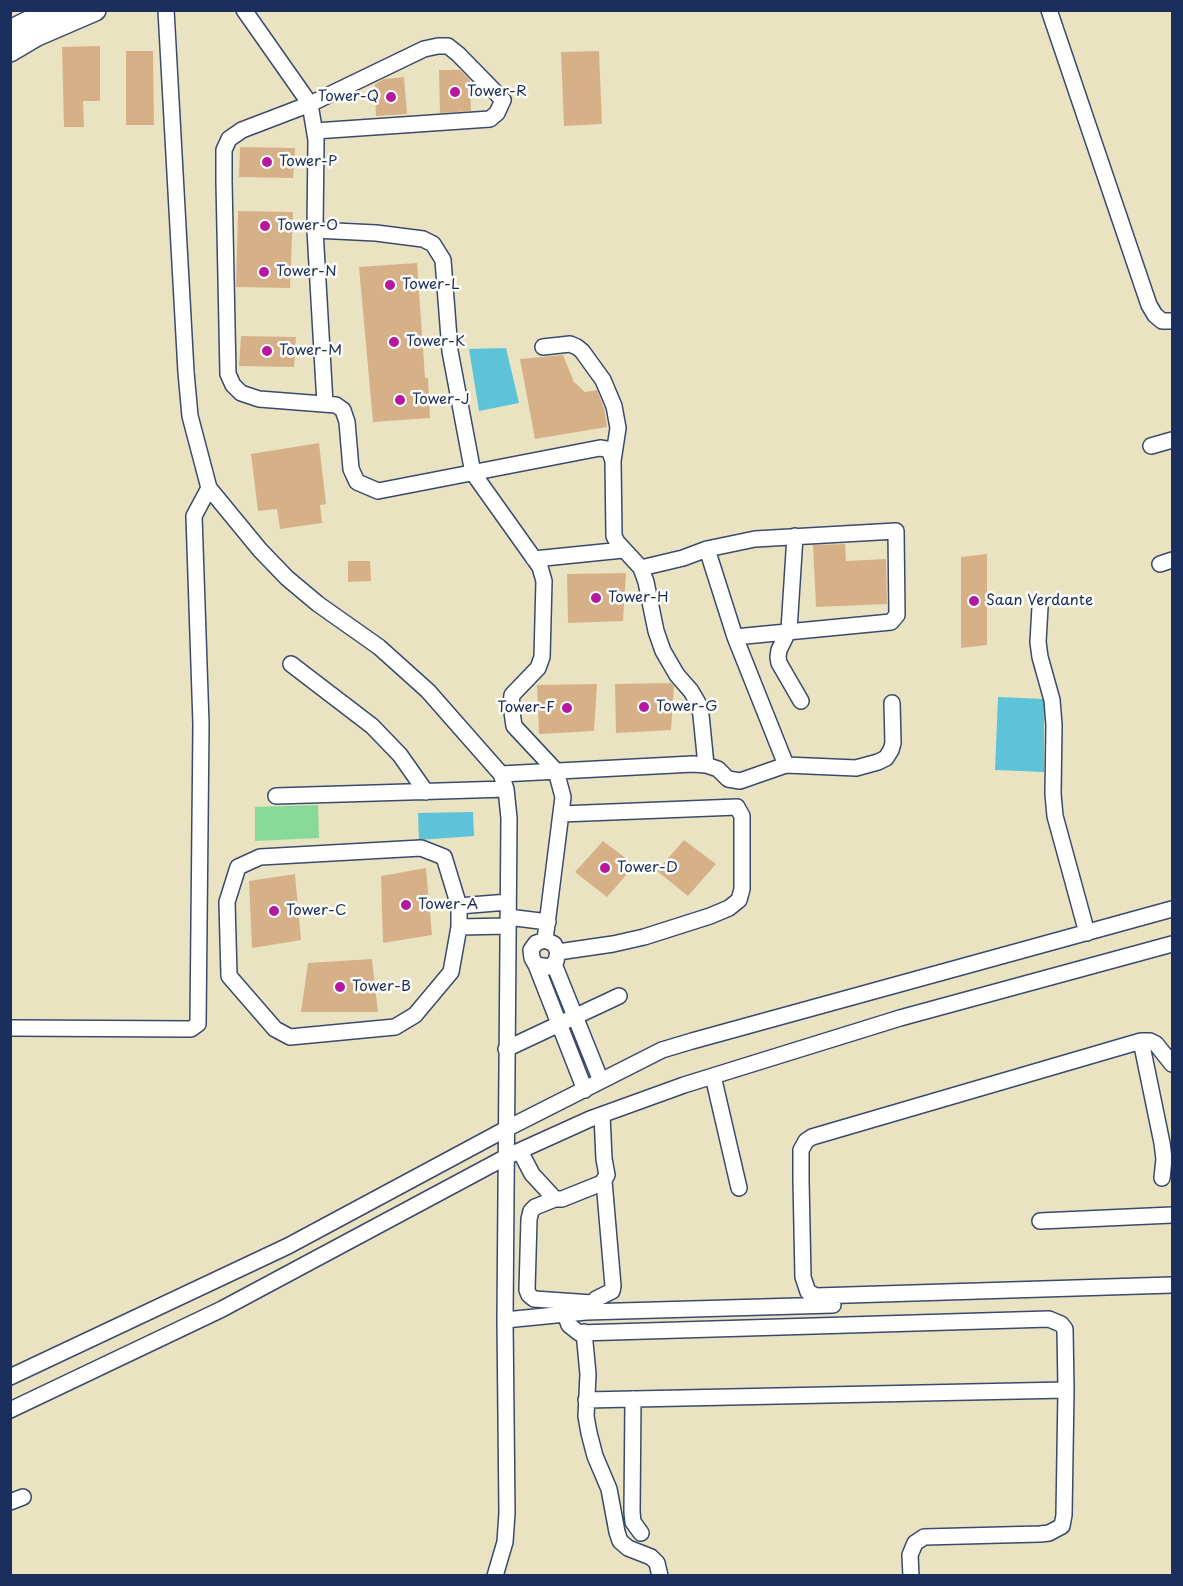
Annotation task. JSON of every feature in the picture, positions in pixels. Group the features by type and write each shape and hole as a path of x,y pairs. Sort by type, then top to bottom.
{"highway":[{"path":"10,31 53,10"},
{"path":"10,51 37,35 95,10"}],"street":[{"path":"166,10 189,405 198,451 209,488 260,550 287,578 318,604 379,647 428,691 501,774 506,789 509,818 506,1129 513,1154 505,1320 507,1513 505,1542 495,1575"},
{"path":"244,10 310,104 315,131 315,230 326,404"},
{"path":"1049,10 1149,305 1162,321 1173,321"},
{"path":"315,131 490,119 497,113 504,100 458,54 448,46 438,46 424,49 310,104 242,130 229,139 224,150 228,374 233,386 241,393 259,399 336,405 343,410 347,422 351,469 357,483 378,490 600,448 610,452 613,460"},
{"path":"315,230 409,237 432,244 443,260 450,351 473,473 540,567 544,581 542,657 538,668 512,695 511,705 514,726 556,771 563,797 545,940"},
{"path":"543,347 570,344 582,351 603,380 614,406 618,428 613,460 613,529 617,542 641,568 656,632 663,651 677,675 698,702 706,765"},
{"path":"1151,446 1173,440"},
{"path":"10,1028 191,1029 198,1024 201,724 194,516 209,488"},
{"path":"641,568 707,549 755,539 896,531 897,615 891,622 735,637"},
{"path":"795,536 788,632 779,650 779,663 801,701"},
{"path":"707,549 735,637 786,765"},
{"path":"534,559 623,550"},
{"path":"1040,607 1038,642 1052,700 1054,725 1055,816 1087,933"},
{"path":"291,664 372,726 400,755 426,792"},
{"path":"728,779 740,781 786,765 856,768 878,762 886,758 893,743 892,703"},
{"path":"501,774 706,765 718,769 728,779 742,816 742,888 739,900 729,908 644,937 556,958 546,967 536,966"},
{"path":"276,796 506,789"},
{"path":"561,814 737,807"},
{"path":"421,848 444,857 459,906 459,927 451,972 415,1015 394,1027 290,1037 275,1029 230,976 227,902 238,867 260,857 421,848"},
{"path":"459,906 548,922"},
{"path":"10,1377 288,1246 506,1129 662,1050 1173,909"},
{"path":"459,927 508,915"},
{"path":"585,1090 532,958 531,950 536,943 545,940 554,944 556,958 575,1018 601,1081"},
{"path":"10,1410 222,1309 513,1154 602,1115 713,1076 900,1018 1173,944"},
{"path":"506,1048 619,996"},
{"path":"1173,1064 1156,1044 1141,1041 812,1137 806,1141 801,1150 803,1277 808,1292 816,1296 1173,1285"},
{"path":"1141,1041 1162,1143 1164,1159 1162,1178"},
{"path":"713,1076 739,1188"},
{"path":"593,1309 612,1291 613,1286 604,1181 607,1175 602,1115"},
{"path":"513,1154 555,1199"},
{"path":"593,1309 534,1299 529,1295 527,1290 528,1219 535,1208 604,1181"},
{"path":"1040,1221 1173,1215"},
{"path":"505,1320 593,1309 842,1305"},
{"path":"584,1332 592,1330 595,1325 593,1309"},
{"path":"566,1314 569,1325 574,1331 584,1332 1049,1319 1061,1324 1065,1329 1066,1390 1062,1526 1049,1533 1040,1534 924,1537 915,1543 910,1555 911,1575"},
{"path":"584,1332 588,1374 586,1400 589,1433 595,1456 609,1489 620,1541 628,1548 651,1557 657,1563 660,1575"},
{"path":"586,1400 1066,1390"},
{"path":"633,1399 632,1512 633,1522 641,1533"}],"green space":[{"path":"318,805 319,838 255,841 255,807"}],"water":[{"path":"506,348 519,403 479,411 469,349"},
{"path":"998,697 1044,699 1044,772 995,770"},
{"path":"473,812 474,836 419,840 418,813"}],"building":[{"path":"100,46 100,101 83,101 84,127 64,127 62,47"},
{"path":"126,51 153,51 154,125 126,125"},
{"path":"599,51 602,124 564,126 561,52"},
{"name":"Tower-R","path":"439,70 460,70 470,80 471,111 440,113"},
{"name":"Tower-Q","path":"404,77 407,114 376,116 375,84 384,79"},
{"name":"Tower-P","path":"240,147 295,148 293,178 239,177"},
{"path":"238,211 293,212 290,288 236,287"},
{"path":"417,263 430,418 373,422 359,267"},
{"name":"Tower-M","path":"241,336 296,337 294,367 239,366"},
{"path":"563,355 574,382 585,392 597,390 604,408 607,427 535,439 520,359"},
{"path":"319,443 326,504 320,505 322,523 280,529 277,509 258,511 251,454"},
{"path":"845,544 846,561 886,559 887,604 816,607 813,545"},
{"name":"Saan Verdante","path":"987,554 987,645 961,648 961,557"},
{"path":"348,561 370,561 371,581 348,582"},
{"name":"Tower-H","path":"626,573 623,621 568,623 567,574"},
{"name":"Tower-G","path":"671,683 674,686 671,730 616,733 615,684"},
{"name":"Tower-F","path":"597,684 594,731 539,734 537,685"},
{"path":"684,840 716,864 688,896 657,871"},
{"name":"Tower-D","path":"603,841 635,865 607,897 575,872"},
{"name":"Tower-A","path":"426,868 432,935 383,943 381,876"},
{"name":"Tower-C","path":"295,874 301,940 252,948 249,881"},
{"name":"Tower-B","path":"372,959 378,1012 301,1012 308,963"}],"place":[{"name":"Tower-R","path":"455,92"},
{"name":"Tower-Q","path":"391,97"},
{"name":"Tower-P","path":"267,162"},
{"name":"Tower-O","path":"265,226"},
{"name":"Tower-N","path":"264,272"},
{"name":"Tower-L","path":"390,285"},
{"name":"Tower-K","path":"394,342"},
{"name":"Tower-M","path":"267,351"},
{"name":"Tower-J","path":"400,400"},
{"name":"Tower-H","path":"596,598"},
{"name":"Saan Verdante","path":"974,601"},
{"name":"Tower-G","path":"644,707"},
{"name":"Tower-F","path":"567,708"},
{"name":"Tower-D","path":"605,868"},
{"name":"Tower-A","path":"406,905"},
{"name":"Tower-C","path":"274,911"},
{"name":"Tower-B","path":"340,987"}]}
